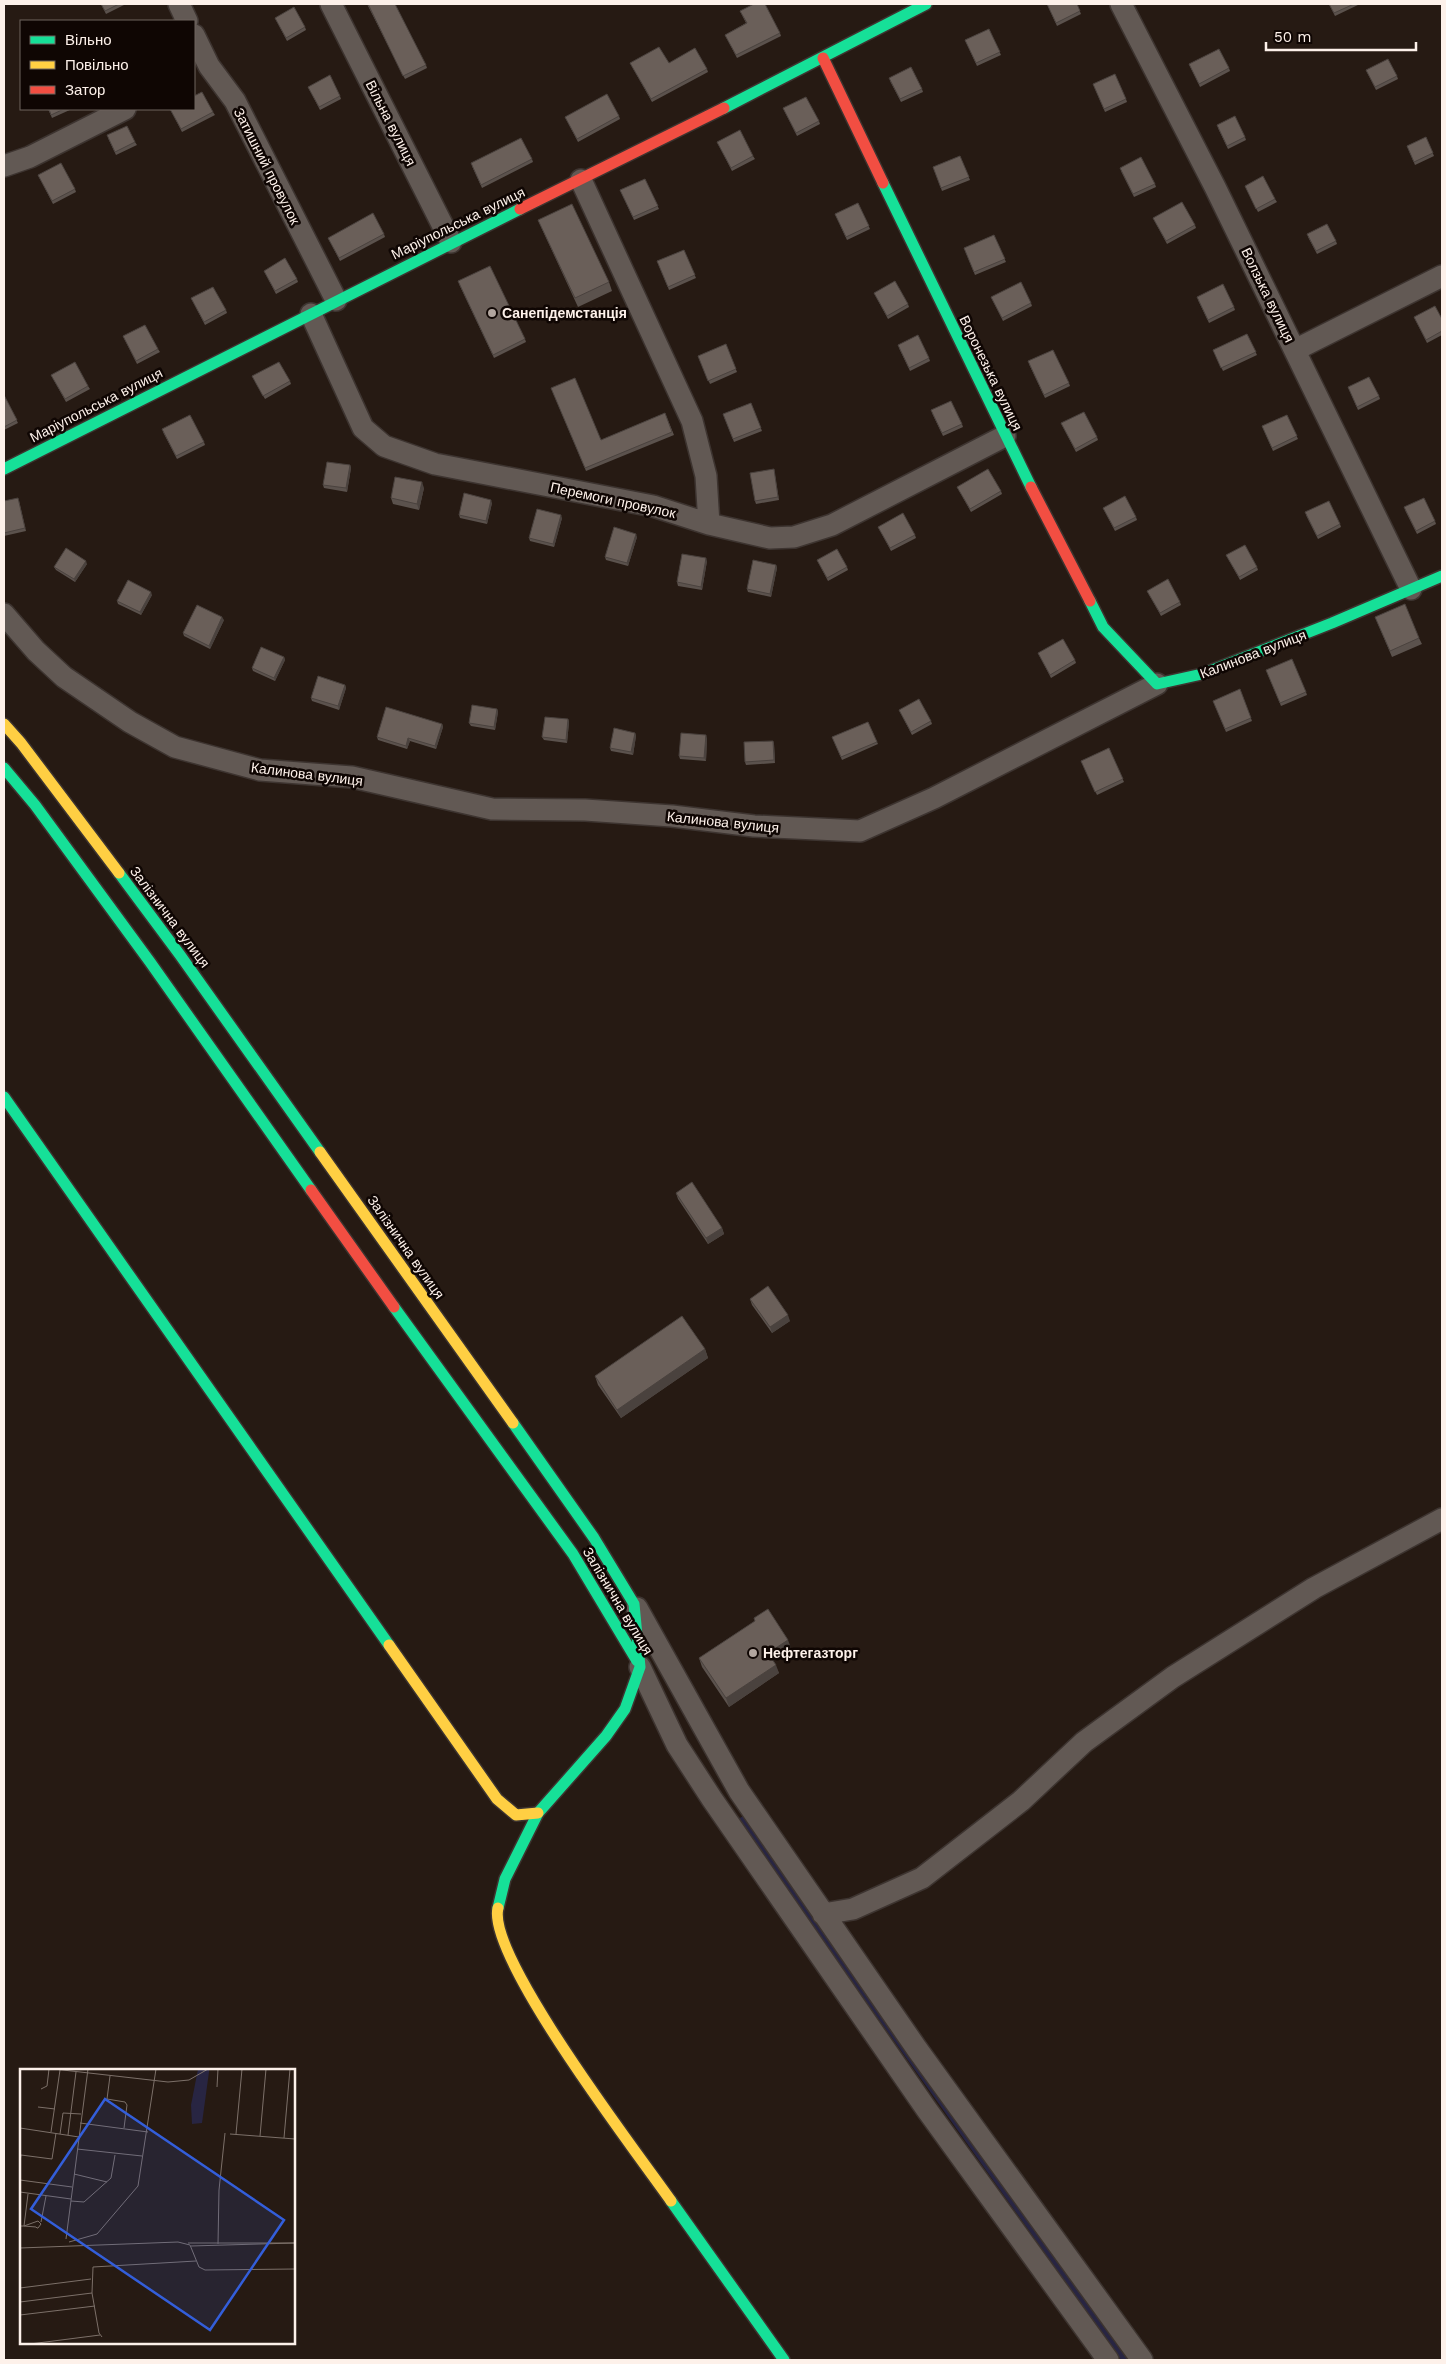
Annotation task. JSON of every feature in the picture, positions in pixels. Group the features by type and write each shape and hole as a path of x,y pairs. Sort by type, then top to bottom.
{"main road":[{"name":"Маріупольська вулиця","path":"4,469 451,242 581,180 824,58 926,4"},
{"name":"Воронезька вулиця","path":"824,58 1005,436 1103,627 1157,684"},
{"name":"Калинова вулиця","path":"1157,684 1202,674 1332,624 1442,576"},
{"name":"Залізнична вулиця","path":"4,724 21,743 186,963 594,1538 634,1604 640,1667"},
{"name":"Залізнична вулиця","path":"4,768 35,805 150,962 420,1344 573,1554 640,1667"},
{"path":"4,1096 497,1799 516,1815 538,1812"},
{"path":"640,1667 625,1709 606,1736 538,1812 505,1879 496,1916 507,1953 527,1992 589,2085 784,2360"}],"street":[{"path":"178,4 186,20"},
{"name":"Вільна вулиця","path":"331,4 451,242"},
{"name":"Волзька вулиця","path":"1121,4 1295,350 1411,589"},
{"name":"Затишний провулок","path":"195,40 201,70 235,101 336,300"},
{"path":"4,166 30,157 123,110"},
{"path":"581,180 692,420 706,476 708,524"},
{"path":"1295,350 1442,276"},
{"name":"Перемоги провулок","path":"311,314 363,428 384,446 435,464 653,506 708,524 770,538 794,537 832,525 1005,436"},
{"name":"Калинова вулиця","path":"4,614 36,651 64,677 130,722 175,747 260,770 352,777 492,809 585,810 672,816 754,826 860,832 934,798 1157,684"},
{"path":"823,1914 853,1908 922,1878 1021,1801 1084,1742 1173,1677 1314,1588 1442,1519"},
{"path":"634,1604 739,1791 917,2049 1142,2360"},
{"path":"640,1667 678,1744 712,1799 927,2110 1108,2360"}],"shaded area":[{"path":"743,1816 1129,2360 1121,2360 737,1820"}],"building":[{"path":"101,4 119,4 105,11"},
{"path":"368,4 395,4 426,65 403,76"},
{"path":"754,4 765,4 780,33 736,55 725,35 747,23 740,11"},
{"path":"1047,4 1077,4 1080,11 1056,23"},
{"path":"1329,4 1354,4 1334,13"},
{"path":"294,7 305,27 286,38 275,18"},
{"path":"989,29 1000,52 976,63 965,40"},
{"path":"659,47 669,63 695,48 707,69 651,99 630,63"},
{"path":"1219,49 1229,68 1199,84 1189,64"},
{"path":"1388,59 1397,76 1375,87 1366,70"},
{"path":"911,67 922,89 900,99 889,78"},
{"path":"1115,74 1126,99 1104,109 1093,84"},
{"path":"330,75 340,96 319,107 308,87"},
{"path":"202,92 213,112 181,129 171,110 195,110 195,96"},
{"path":"607,94 619,116 577,139 565,117"},
{"path":"806,97 819,121 796,133 783,108"},
{"path":"49,110 62,110 51,115"},
{"path":"1235,116 1245,137 1227,146 1217,125"},
{"path":"127,126 135,142 115,152 107,135"},
{"path":"740,130 753,156 731,168 717,142"},
{"path":"1426,137 1433,153 1414,162 1407,146"},
{"path":"521,138 532,159 481,185 471,163"},
{"path":"960,156 969,177 941,188 933,167"},
{"path":"1141,157 1155,184 1133,194 1120,168"},
{"path":"61,163 75,189 52,201 38,175"},
{"path":"1263,176 1275,199 1256,209 1245,186"},
{"path":"645,179 658,206 633,217 620,190"},
{"path":"1182,202 1195,225 1166,241 1153,218"},
{"path":"858,203 869,226 846,237 835,214"},
{"path":"572,204 609,282 575,298 538,220"},
{"path":"373,213 384,234 339,258 328,238"},
{"path":"1327,224 1336,241 1316,251 1307,234"},
{"path":"994,235 1005,259 974,272 964,248"},
{"path":"684,250 695,275 668,287 657,261"},
{"path":"285,258 297,279 275,291 264,271"},
{"name":"Санепідемстанція","path":"490,266 525,339 493,355 458,281"},
{"path":"895,281 908,304 887,316 874,293"},
{"path":"1021,282 1031,303 1002,318 991,297"},
{"path":"1223,284 1234,307 1208,320 1197,297"},
{"path":"213,287 226,310 204,322 191,298"},
{"path":"1435,306 1442,319 1442,331 1426,340 1414,317"},
{"path":"145,325 158,349 136,361 123,336"},
{"path":"1247,334 1256,352 1221,368 1213,350"},
{"path":"918,335 929,358 909,368 898,345"},
{"path":"726,344 736,369 708,381 698,356"},
{"path":"1053,350 1069,383 1044,395 1028,361"},
{"path":"75,362 88,386 65,399 51,375"},
{"path":"279,362 290,381 263,396 252,376"},
{"path":"1369,377 1379,396 1357,407 1348,387"},
{"path":"575,378 601,440 665,413 672,432 585,468 551,388"},
{"path":"4,395 17,420 4,427"},
{"path":"951,401 962,424 942,433 931,410"},
{"path":"751,403 761,428 733,439 723,414"},
{"path":"1084,412 1097,437 1075,449 1061,423"},
{"path":"190,415 204,442 176,456 162,429"},
{"path":"1287,415 1297,436 1272,448 1262,426"},
{"path":"327,462 350,465 346,488 323,485"},
{"path":"774,469 778,497 755,501 750,473"},
{"path":"988,469 1001,491 970,509 957,487"},
{"path":"395,477 422,482 417,504 391,498"},
{"path":"464,493 491,500 486,521 459,515"},
{"path":"1125,496 1136,517 1114,528 1103,508"},
{"path":"18,498 25,528 4,533 4,501"},
{"path":"1424,498 1435,521 1416,531 1404,507"},
{"path":"1329,501 1340,524 1317,536 1305,512"},
{"path":"537,509 561,515 553,544 529,538"},
{"path":"903,513 915,535 890,548 878,527"},
{"path":"614,527 636,534 627,563 605,557"},
{"path":"1245,545 1257,567 1239,577 1226,555"},
{"path":"66,548 86,561 74,579 54,567"},
{"path":"837,549 847,567 827,578 817,560"},
{"path":"682,554 706,558 701,587 677,582"},
{"path":"753,560 776,565 770,594 747,589"},
{"path":"1168,579 1180,602 1160,613 1147,591"},
{"path":"128,580 151,592 140,612 117,601"},
{"path":"1405,604 1419,638 1390,651 1375,617"},
{"path":"197,605 222,617 209,646 183,633"},
{"path":"1063,639 1075,660 1050,675 1038,653"},
{"path":"261,647 284,657 274,678 252,668"},
{"path":"1292,659 1306,692 1280,703 1266,670"},
{"path":"318,676 345,685 338,706 311,698"},
{"path":"1240,689 1251,718 1225,729 1213,701"},
{"path":"919,699 931,721 911,732 899,710"},
{"path":"472,705 497,709 494,727 469,723"},
{"path":"386,707 442,724 435,746 408,738 406,746 377,737"},
{"path":"545,717 568,719 566,740 542,737"},
{"path":"868,722 877,742 841,757 832,737"},
{"path":"614,728 635,733 631,752 610,748"},
{"path":"681,733 706,735 704,758 679,756"},
{"path":"773,741 774,760 745,762 744,742"},
{"path":"1109,748 1123,779 1095,792 1081,761"},
{"path":"692,1182 722,1228 706,1238 676,1193"},
{"path":"768,1286 788,1315 770,1327 750,1299"},
{"path":"682,1316 705,1349 617,1410 595,1376"},
{"path":"768,1609 788,1640 768,1653 776,1665 726,1698 699,1658 755,1621 754,1618"}],"traffic: fast":[{"path":"724,108 926,4"},
{"path":"883,183 1031,487"},
{"path":"4,469 520,209"},
{"path":"1090,601 1103,627 1157,684 1202,674 1332,623 1442,576"},
{"path":"4,768 35,805 150,962 311,1190"},
{"path":"119,873 180,955 320,1152"},
{"path":"4,1097 389,1645"},
{"path":"394,1307 573,1554 637,1661"},
{"path":"498,1908 505,1879 538,1813 606,1736 625,1709 640,1667 634,1604 594,1538 513,1423"},
{"path":"671,2201 784,2360"}],"traffic: slow":[{"path":"4,724 21,743 119,873"},
{"path":"320,1152 513,1423"},
{"path":"389,1645 497,1799 516,1815 538,1813"},
{"path":"498,1908 501,1932 515,1967 539,2009 568,2055 671,2201"}],"traffic: jam":[{"path":"823,58 883,183"},
{"path":"520,209 724,108"},
{"path":"1031,487 1090,601"},
{"path":"311,1190 394,1307"}],"place":[{"name":"Санепідемстанція","path":"492,313"},
{"name":"Нефтегазторг","path":"753,1653"}]}
